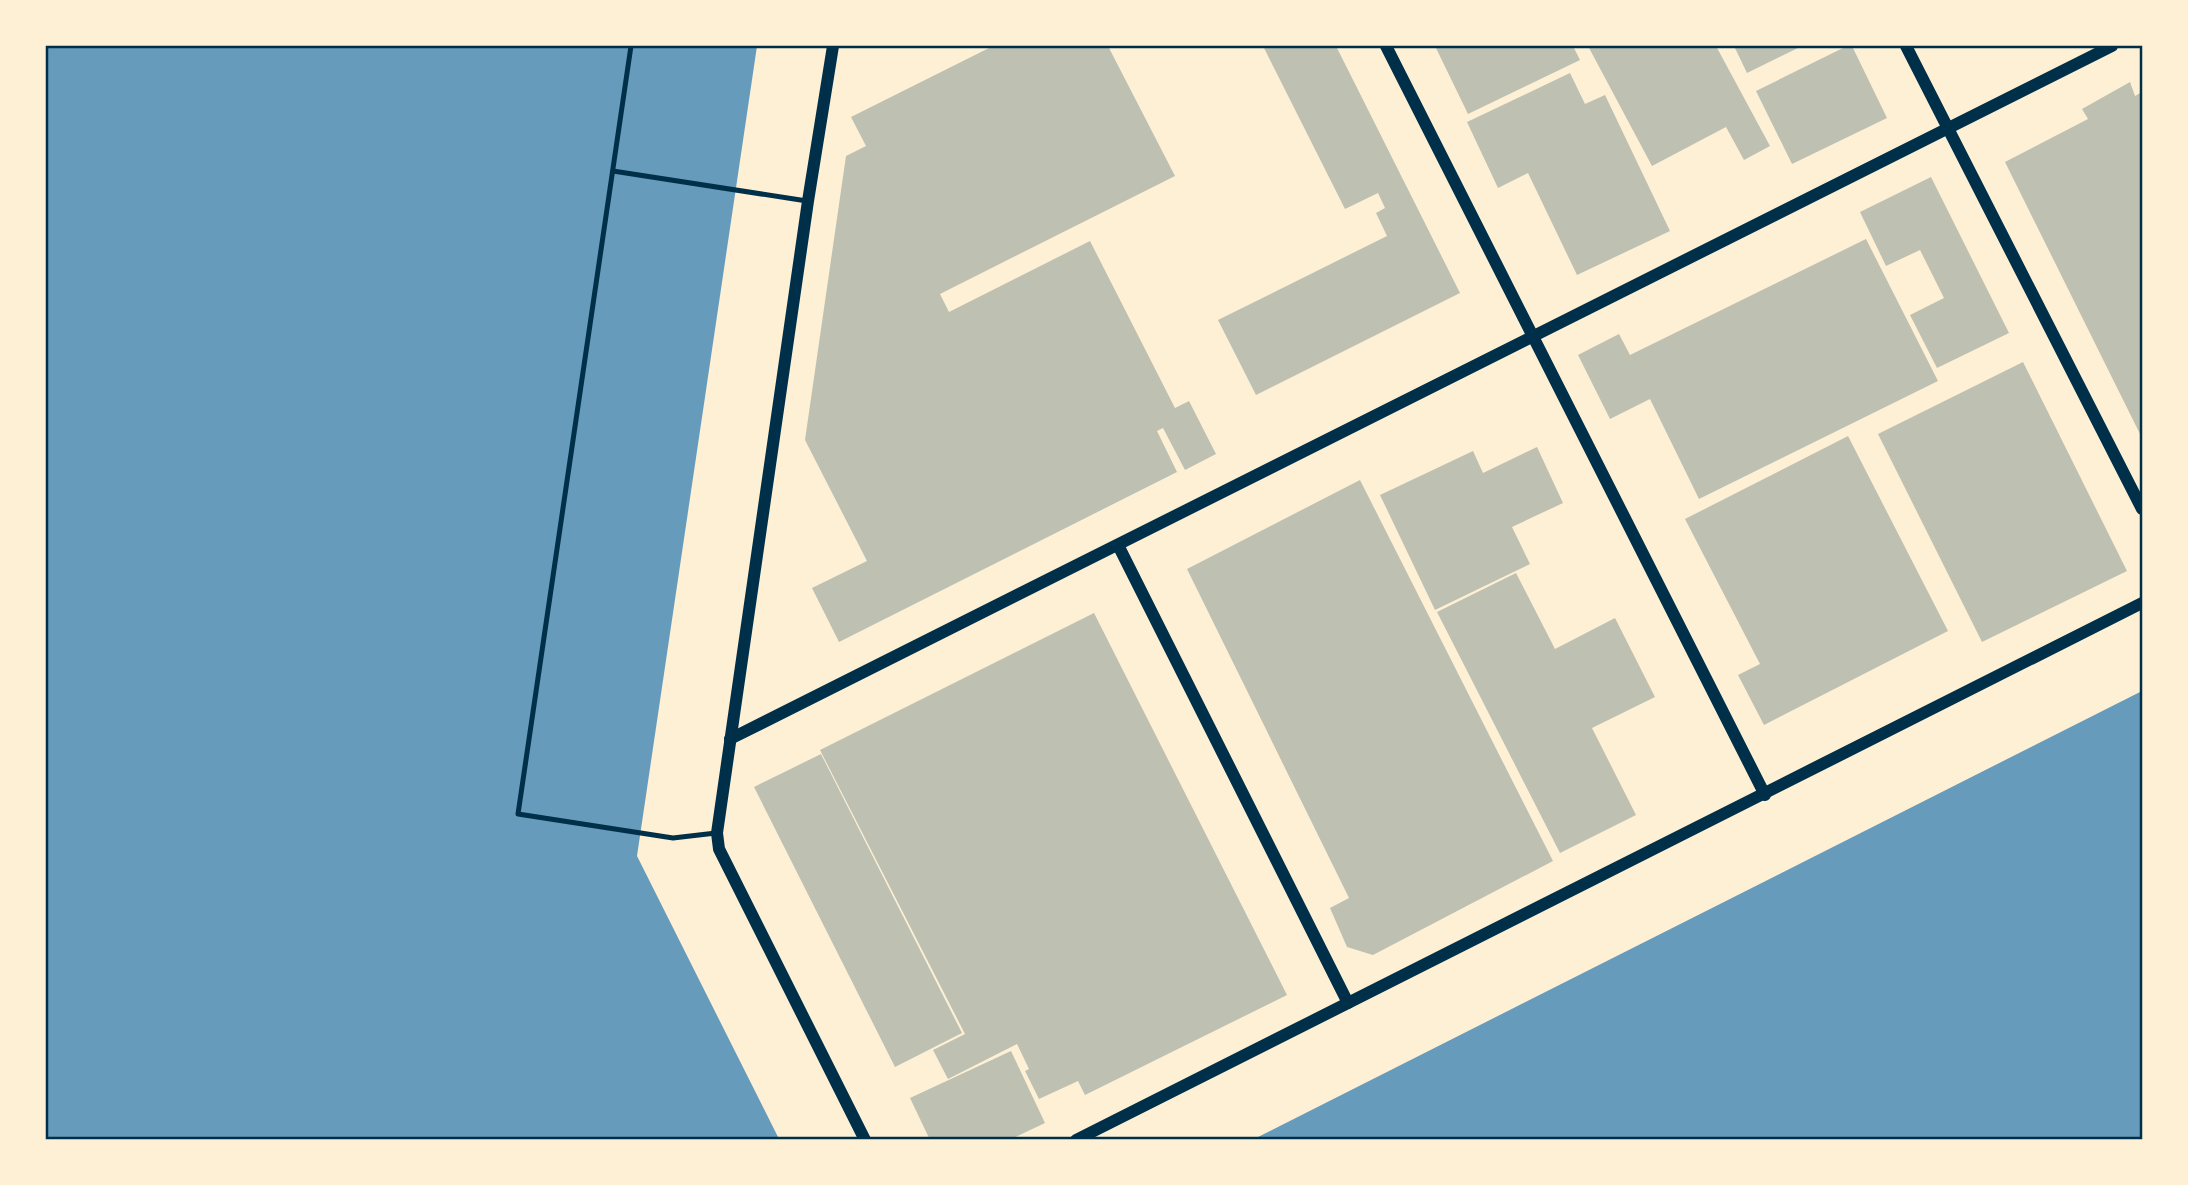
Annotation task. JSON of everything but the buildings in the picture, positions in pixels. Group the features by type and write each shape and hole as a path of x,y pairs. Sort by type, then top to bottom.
{"street":[{"path":"834,46 808,201 717,833 719,849 864,1139"},
{"path":"1386,46 1765,794"},
{"path":"1906,46 2143,509"},
{"path":"730,739 2112,46"},
{"path":"1118,545 1348,1003"},
{"path":"1076,1139 2143,603"}],"lane":[{"path":"631,46 518,814 673,838 717,833"},
{"path":"613,171 808,201"}],"water":[{"path":"46,46 757,46 637,856 779,1139 46,1139"},
{"path":"2142,691 2142,1139 1254,1139"}]}
